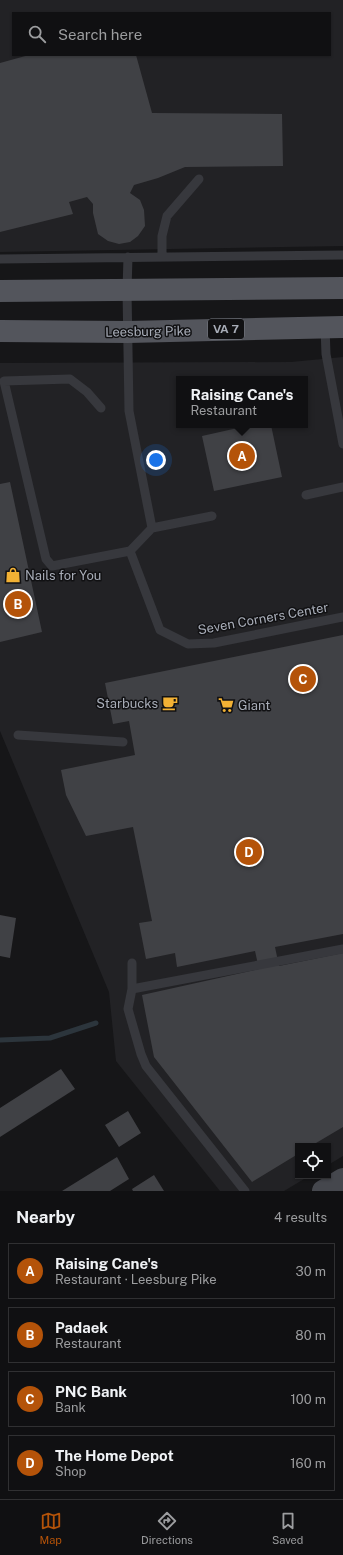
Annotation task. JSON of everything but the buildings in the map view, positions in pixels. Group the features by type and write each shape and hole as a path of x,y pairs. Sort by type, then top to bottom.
{"main road":[{"path":"0,291 343,288"},
{"name":"Leesburg Pike","path":"0,331 128,332 334,327"}],"street":[{"path":"323,1191 343,1179"}],"lane":[{"path":"162,257 162,236 167,216 199,179"},
{"path":"0,259 343,255"},
{"path":"128,257 126,290 129,411 152,528"},
{"path":"334,327 326,354 343,444"},
{"path":"101,408 87,392 70,379 4,381 35,517 46,559 52,566 130,551 152,528 212,516"},
{"path":"306,495 343,488"},
{"name":"Seven Corners Center","path":"130,551 160,630 188,644 214,643 343,617"},
{"path":"18,735 123,742"},
{"path":"132,990 343,949"},
{"path":"132,963 132,990 128,1008 141,1054 146,1066 245,1191"}],"shaded area":[{"path":"0,0 343,0 343,246 0,252"},
{"path":"343,357 343,1156 331,1163 331,1143 295,1143 295,1179 304,1179 284,1191 220,1191 116,1061 109,992 0,731 0,363 291,362"}],"waterway":[{"path":"0,1040 50,1038 96,1023"}],"place":[{"name":"Raising Cane's","path":"242,456"},
{"name":"Nails for You","path":"13,575"},
{"name":"Padaek","path":"18,604"},
{"name":"PNC Bank","path":"303,679"},
{"name":"Starbucks","path":"170,703"},
{"name":"Giant","path":"226,705"},
{"name":"The Home Depot","path":"249,852"}]}
